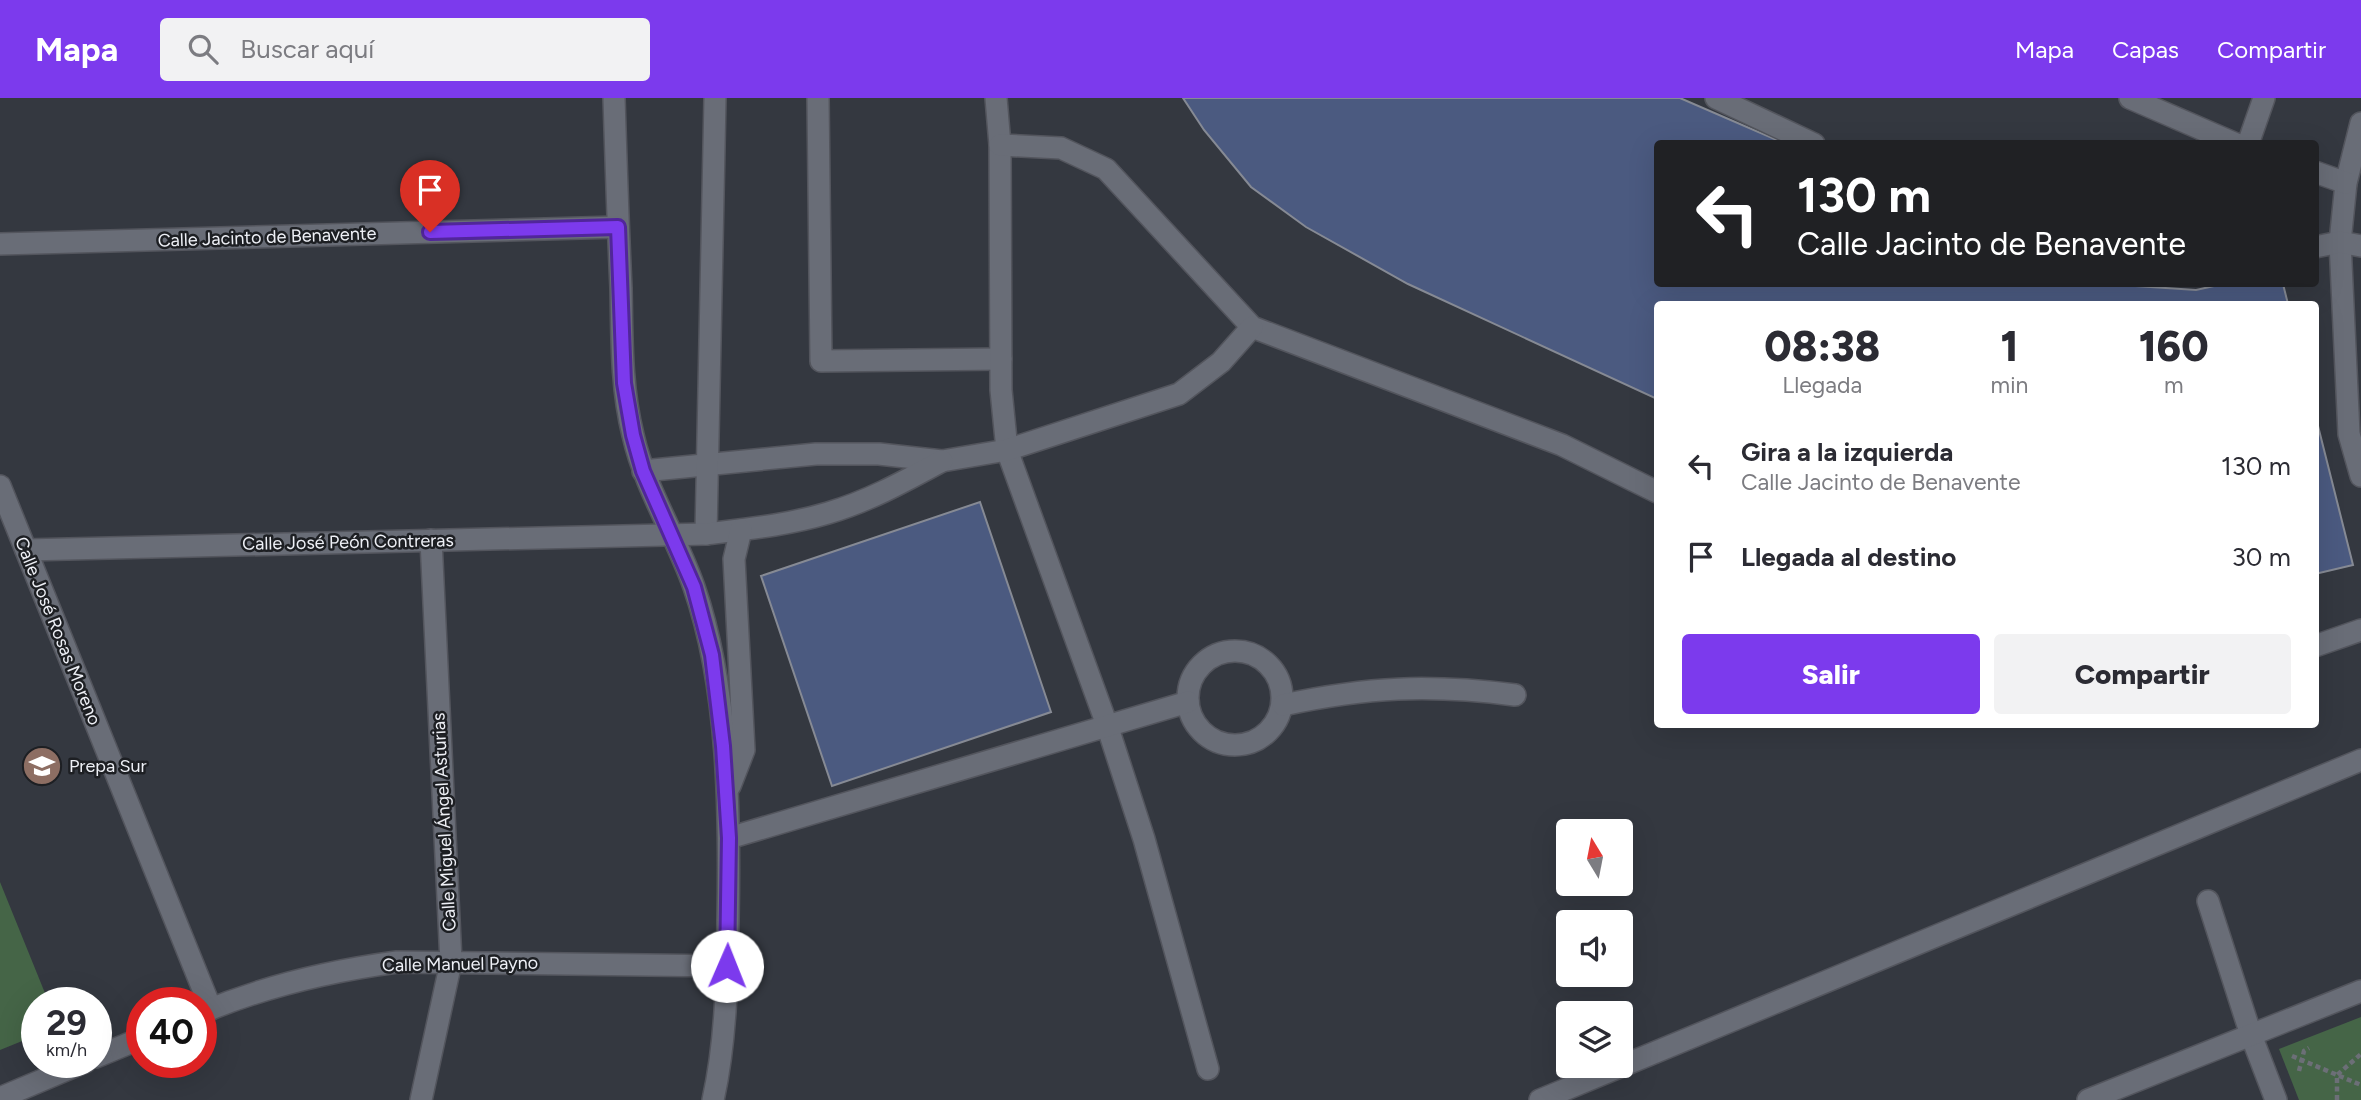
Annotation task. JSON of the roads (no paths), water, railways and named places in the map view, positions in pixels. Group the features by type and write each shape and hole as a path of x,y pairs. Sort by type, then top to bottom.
{"street":[{"path":"614,98 624,383 633,435 643,471 694,587 712,655 727,795 727,966 720,1067 713,1100"},
{"path":"706,534 715,98"},
{"path":"818,98 821,361 1001,359"},
{"path":"996,98 1000,145 1001,359 1007,450 1107,725 1155,877 1208,1069"},
{"path":"1716,98 1805,140"},
{"path":"2130,98 2227,140"},
{"path":"2249,140 2264,98"},
{"path":"2361,123 2346,183 2351,244 2349,434 2361,476"},
{"path":"1000,145 1061,148 1106,169 1252,327 1562,445 1654,491"},
{"path":"2319,173 2346,183"},
{"name":"Calle Jacinto de Benavente","path":"0,244 618,227"},
{"path":"2319,247 2351,244"},
{"path":"643,471 817,454 879,454 942,461 1007,450 1179,394 1221,362 1252,327"},
{"name":"Calle José Peón Contreras","path":"26,550 706,534 767,527 828,513 886,491 942,461"},
{"name":"Calle José Rosas Moreno","path":"0,486 197,987"},
{"path":"727,795 744,750 734,559 741,530"},
{"name":"Calle Miguel Ángel Asturias","path":"421,1100 451,962 431,540"},
{"path":"2319,645 2361,630"},
{"path":"1228,651 1245,652 1262,659 1274,671 1281,687 1283,705 1269,732 1242,745 1212,740 1200,730 1192,717 1188,702 1190,685 1198,670 1211,658 1228,651"},
{"path":"1283,705 1375,688 1469,689 1515,695"},
{"path":"729,838 1188,702"},
{"path":"1540,1100 2361,760"},
{"path":"2208,901 2251,1035 2276,1100"},
{"name":"Calle Manuel Payno","path":"217,1007 280,983 346,969 397,962 727,966"},
{"path":"2088,1100 2361,991"},
{"path":"0,1098 47,1078"}],"place":[{"name":"Prepa Sur","path":"42,766"}]}
